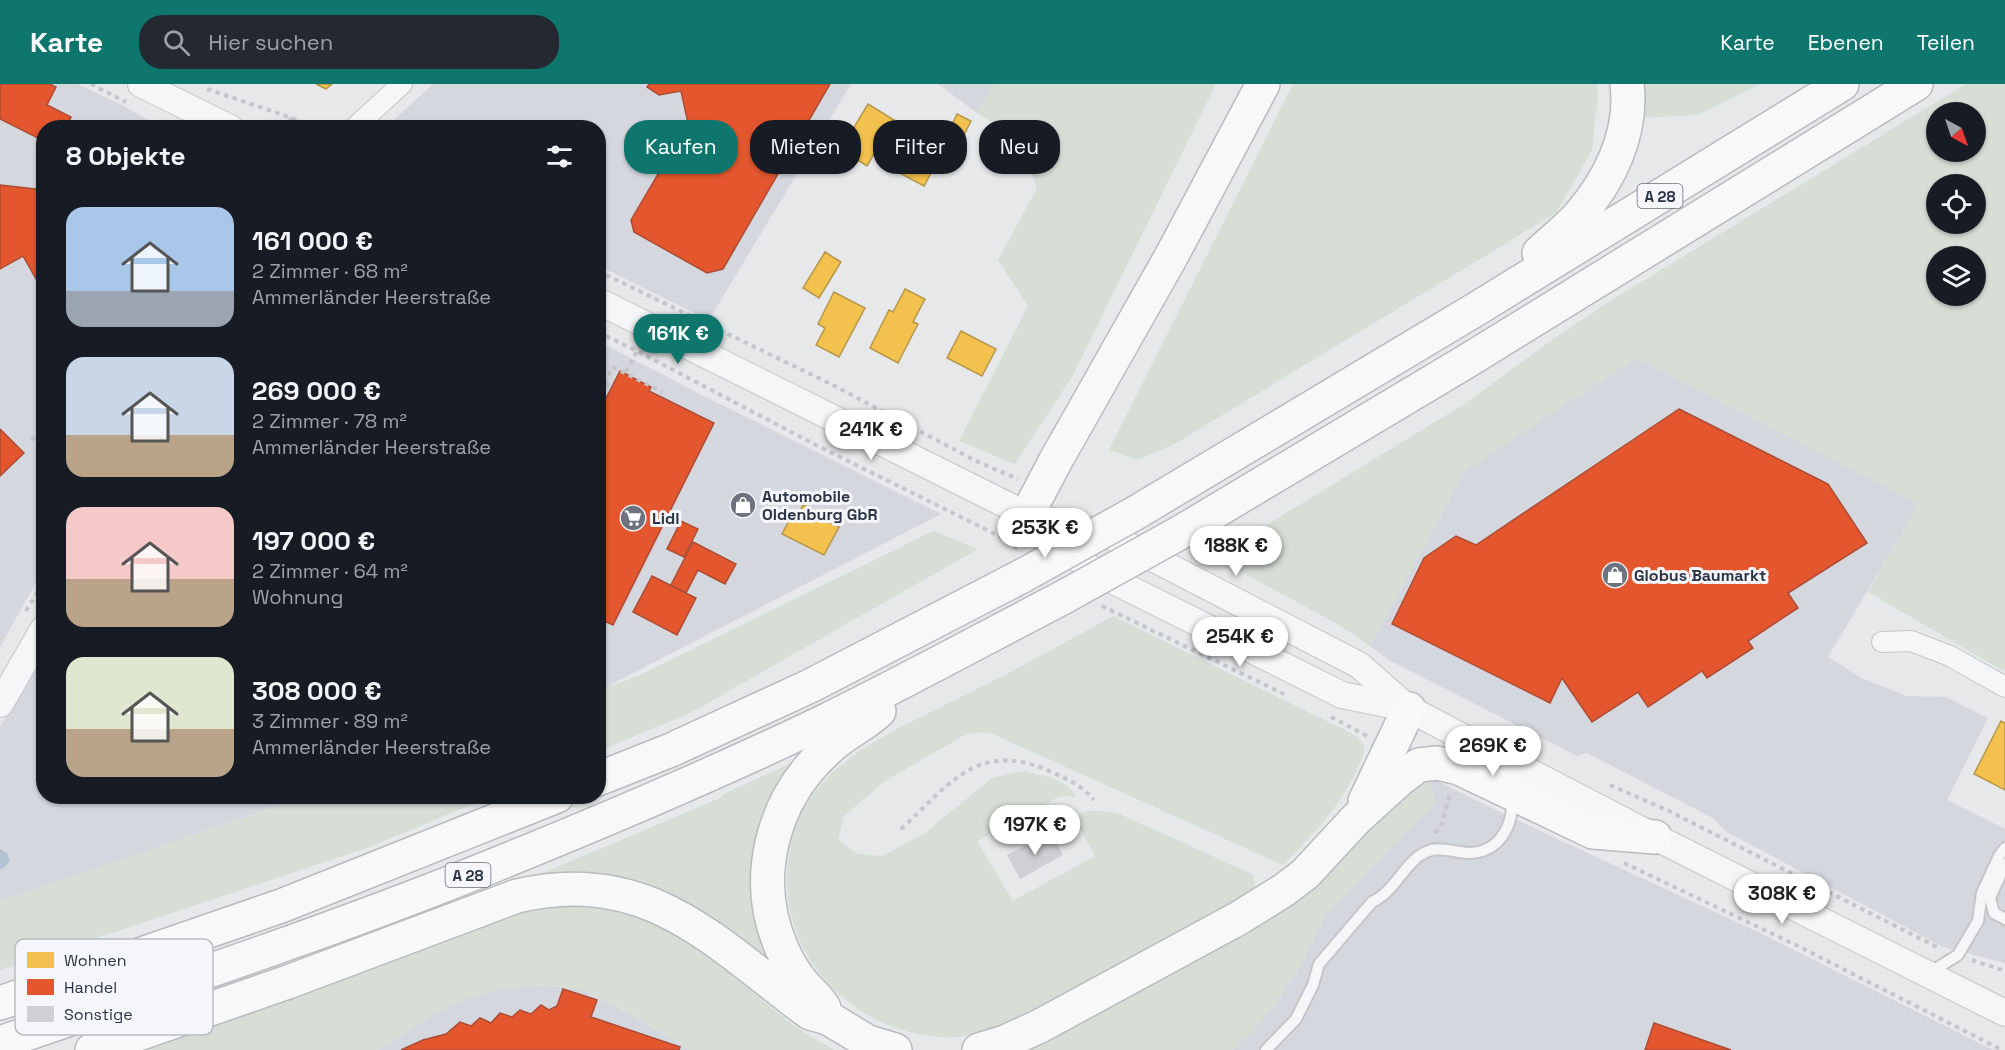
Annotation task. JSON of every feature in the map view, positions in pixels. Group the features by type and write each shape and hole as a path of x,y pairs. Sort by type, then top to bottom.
{"highway":[{"path":"1033,502 1172,255 1263,84"},
{"path":"1478,308 1576,219 1605,180 1623,139 1629,102 1627,84"},
{"name":"A 28","path":"606,776 671,750 810,686 1024,566 1137,512 1478,308 1842,84"},
{"name":"A 28","path":"213,969 298,940 511,859 704,777 1077,599 1181,532 1467,361 1916,84"},
{"path":"828,1018 822,1003 805,986 789,963 777,937 768,895 771,845 781,813 813,763 829,748 863,725 922,672"},
{"path":"1356,819 1409,709"},
{"path":"979,1050 1005,1042 1040,1026 1239,918 1305,874 1356,819 1400,778 1419,765 1437,762 1459,768 1593,832 1655,837"},
{"name":"A 28","path":"185,939 281,906 537,804"},
{"path":"213,1008 517,896 553,888 605,891 623,894 655,905 700,929 810,1013 828,1018 868,1042 895,1050"},
{"name":"A 28","path":"0,1003 15,998"},
{"name":"A 28","path":"0,1043 23,1035"},
{"path":"92,1050 135,1035"}],"street":[{"path":"141,84 214,120"},
{"path":"363,120 402,84"},
{"path":"606,305 1106,534 1359,665 1409,709 1655,837 2005,1013"},
{"path":"1033,502 1092,570 1342,695 1409,709"},
{"path":"1882,642 1911,641 1950,656 2005,687"},
{"path":"0,704 36,642"}],"lane":[{"path":"1266,1050 1296,1019 1319,964 1372,902 1383,897 1419,856 1427,851 1438,849 1469,853 1489,849 1499,842 1512,818 1512,794"},
{"path":"1929,973 1958,955 1978,921 1982,893 2005,848"},
{"path":"2005,864 1990,898 1994,913 2005,919"}],"path":[{"path":"204,88 296,120"},
{"path":"606,275 831,384 978,462 1033,502"},
{"path":"606,336 824,449 999,536 1024,566"},
{"path":"626,372 637,351"},
{"path":"606,379 613,367 663,392"},
{"path":"606,384 612,387"},
{"path":"31,440 36,437"},
{"path":"1077,599 1285,695"},
{"path":"1328,716 1390,750"},
{"path":"901,829 960,775 975,766 994,760 1017,761 1039,767 1080,786 1094,800"},
{"path":"1419,765 1451,784 1447,810 1442,824"},
{"path":"1604,783 1669,811 1936,947 2005,971"},
{"path":"1618,860 1808,951 2002,1050"}],"shaded area":[{"path":"0,84 78,84 149,120 36,120 36,583 0,647"},
{"path":"433,84 851,84 829,120 750,120 750,174 797,174 709,320 606,269 606,120 394,120"},
{"path":"938,84 995,84 976,112"},
{"path":"995,84 1216,84 1073,375 1015,464 959,441 1028,306 998,260 1037,188 1031,174 1060,174 1060,120 988,120 976,112"},
{"path":"1293,84 1597,84 1592,150 1556,213 1171,446 1138,460 1109,450"},
{"path":"1641,84 1760,84 1698,115 1640,118"},
{"path":"1966,84 2005,84 2005,669 2003,671 1868,592 1918,504 1636,358 1465,471 1370,646 1339,625 1214,557 1463,405 1610,301 1926,108 1926,162 1986,162 1986,102 1936,102"},
{"path":"606,345 941,514 606,687"},
{"path":"1636,358 1919,504 1828,657 1862,678 1907,696 1946,697 1988,718 1947,800 2005,829 2005,963 1943,947 1727,832 1711,817 1587,753 1577,756 1387,659 1370,646 1465,471"},
{"path":"933,531 978,549 692,712 606,748 606,687 638,676"},
{"path":"1113,616 1353,734 1365,748 1342,797 1320,826 1283,865 988,732 966,734 884,782 844,816 838,840 858,854 882,856 925,833 992,778 1022,771 1050,777 1069,787 1077,797 1060,796 977,841 1013,901 1095,856 1076,821 1078,815 1094,811 1122,815 1254,875 1255,888 1244,897 1024,1017 987,1031 963,1036 937,1037 893,1027 866,1014 842,997 821,976 805,952 794,924 788,895 788,864 793,836 803,809 829,776 868,746"},
{"path":"36,663 36,804 283,804 0,901 0,727"},
{"path":"800,759 785,790 783,969 721,934 519,883 718,799 726,793"},
{"path":"1427,776 1758,932 1993,1050 1232,1050 1271,1010 1298,970 1325,915 1436,802"},
{"path":"1427,776 1436,802 1325,915 1298,970 1271,1010 1232,1050 1025,1050 1276,915 1305,896 1323,880 1393,798"},
{"path":"283,804 473,804 367,848 93,939 15,939 15,965 0,970 0,901"},
{"path":"535,906 595,908 631,916 674,934 714,960 792,1024 834,1050 690,1050 620,1008 582,990 546,985 500,989 464,999 433,1015 378,1050 132,1050 174,1035 213,1035 213,1021"},
{"path":"546,985 582,990 619,1008 690,1050 378,1050 433,1015 464,999 500,989"}],"water":[{"path":"0,849 7,853 10,860 5,867 0,869"}],"building: Wohnen":[{"path":"316,84 332,84 326,89"},
{"path":"868,104 894,120 873,120 873,156 867,166 861,162 861,120 858,120"},
{"path":"957,114 971,121 967,129 967,120 954,120"},
{"path":"901,174 931,174 924,186"},
{"path":"825,252 841,262 819,298 803,288"},
{"path":"905,289 925,299 913,322 918,324 898,363 870,348 889,310 893,312"},
{"path":"834,292 865,308 839,357 816,345 825,328 818,324"},
{"path":"961,331 996,349 982,376 947,358"},
{"path":"803,505 816,512 814,515 839,527 824,555 782,534 792,515 797,517"},
{"path":"2001,721 2005,723 2005,790 1974,774"}],"building: Handel":[{"path":"0,84 50,84 56,87 47,105 71,117 70,120 36,120 36,137 0,119"},
{"path":"649,84 830,84 809,120 750,120 750,174 778,174 723,269 707,273 634,232 631,220 658,174 738,174 738,120 687,120 681,91 659,95 647,87"},
{"path":"0,185 36,189 36,279 23,256 0,269"},
{"name":"Lidl","path":"620,371 651,387 649,391 714,423 613,625 606,622 606,398"},
{"name":"Globus Baumarkt","path":"1679,409 1828,484 1867,543 1788,593 1798,608 1748,641 1753,648 1707,678 1702,671 1648,707 1638,692 1592,722 1562,678 1550,703 1392,624 1424,558 1456,536 1476,545"},
{"path":"0,429 24,453 0,476"},
{"path":"681,521 698,529 684,557 667,549"},
{"path":"693,542 736,564 725,584 698,570 686,593 671,585"},
{"path":"652,576 696,598 677,635 633,612"},
{"path":"563,989 597,1000 591,1017 680,1047 679,1050 401,1050 423,1040 446,1034 460,1022 471,1026 480,1018 491,1023 500,1013 512,1017 520,1010 531,1014 541,1005 549,1010 557,1006"},
{"path":"1654,1023 1731,1050 1645,1050"}],"building: Sonstige":[{"path":"1051,833 1063,855 1020,879 1007,855"}],"place":[{"name":"Automobile Oldenburg GbR","path":"743,505"},
{"name":"Lidl","path":"633,518"},
{"name":"Globus Baumarkt","path":"1615,575"}]}
